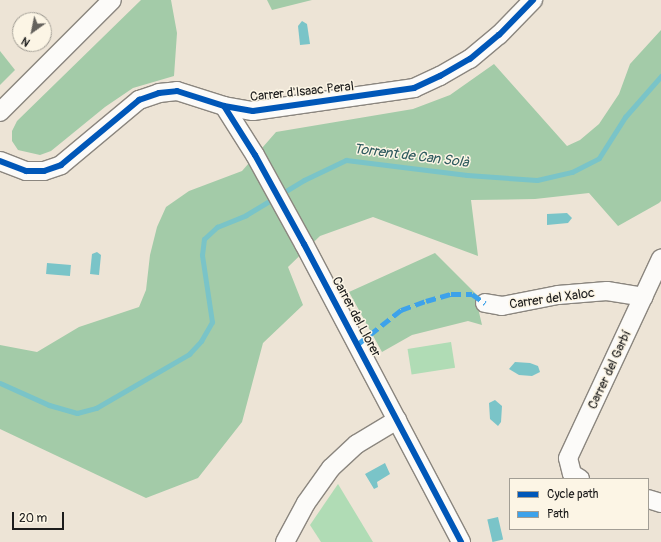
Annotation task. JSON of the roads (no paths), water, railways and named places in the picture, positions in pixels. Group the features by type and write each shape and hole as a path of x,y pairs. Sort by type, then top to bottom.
{"street":[{"path":"0,112 112,0"},
{"name":"Carrer d'Isaac Peral","path":"0,161 26,171 44,171 62,165 139,100 160,93 177,91 224,106 253,111 414,88 440,76 470,59 499,35 534,0"},
{"name":"Carrer del Llorer","path":"224,106 255,155 304,244 461,542"},
{"name":"Carrer del Garbí","path":"578,478 572,474 568,458 661,259"},
{"name":"Carrer del Xaloc","path":"485,303 502,306 558,295 607,291 644,297"},
{"path":"285,542 306,503 331,468 357,444 398,420"},
{"path":"649,499 661,503"}],"water":[{"path":"302,21 307,24 310,44 300,45 298,26"},
{"path":"567,213 572,218 568,223 547,225 547,214"},
{"path":"97,252 101,255 99,275 90,274 92,254"},
{"path":"47,263 71,265 70,276 46,274"},
{"path":"515,362 530,363 538,366 540,372 532,376 519,375 509,369"},
{"path":"495,400 502,406 501,422 498,426 490,419 489,403"},
{"path":"385,463 390,474 377,482 378,487 374,489 365,474"},
{"path":"498,517 503,539 492,542 487,519"}],"waterway":[{"name":"Torrent de Can Solà","path":"0,383 49,405 77,413 96,408 189,354 201,341 212,322 202,255 204,239 217,227 246,215 304,180 346,160 467,175 537,180 572,172 599,158 625,117 661,76"}]}
